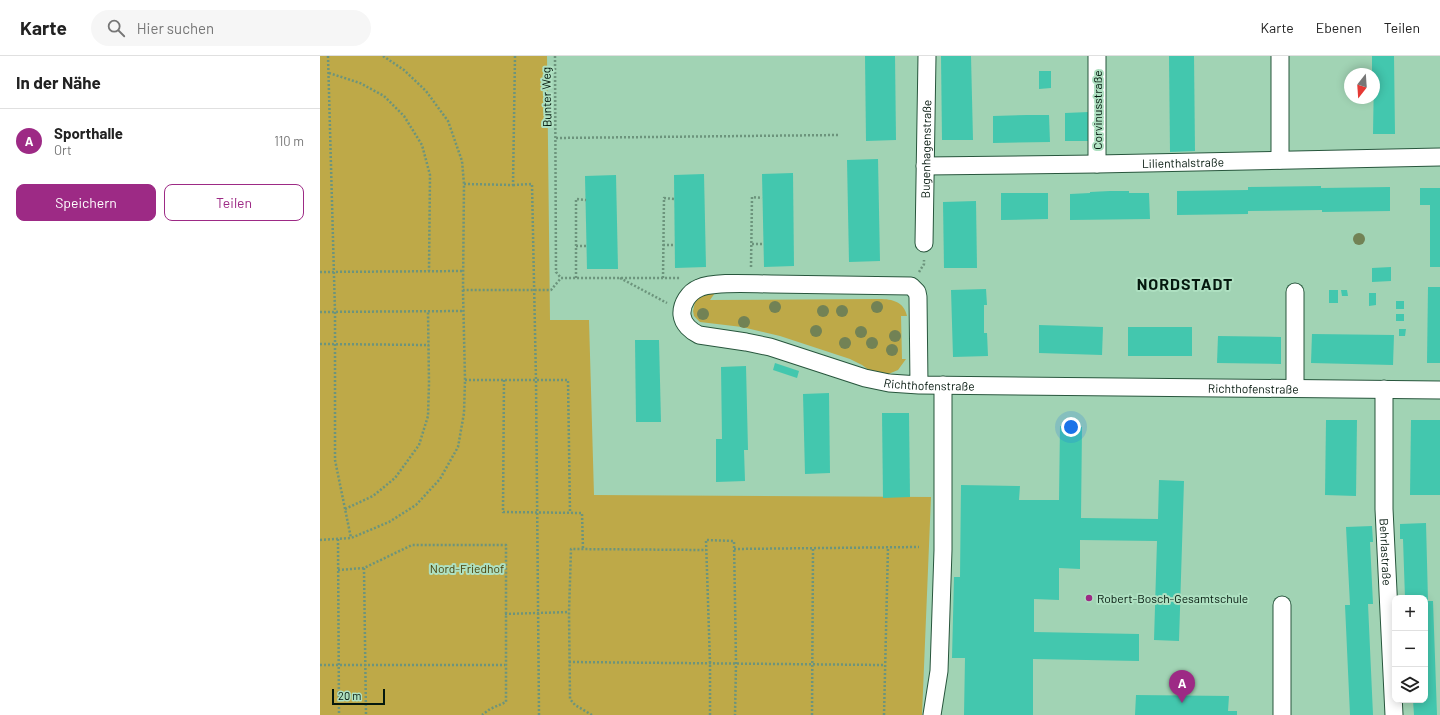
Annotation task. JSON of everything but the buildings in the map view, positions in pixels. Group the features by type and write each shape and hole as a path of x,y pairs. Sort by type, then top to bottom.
{"street":[{"name":"Bugenhagenstraße","path":"924,243 927,56"},
{"name":"Corvinusstraße","path":"1096,56 1097,164"},
{"path":"1280,56 1280,160"},
{"name":"Lilienthalstraße","path":"925,166 1440,157"},
{"path":"682,311 690,293 698,288 711,285 911,286 917,292 918,297 919,385"},
{"path":"1295,292 1295,388"},
{"name":"Richthofenstraße","path":"682,311 685,324 694,332 704,336 770,347 865,378 889,383 919,385 1440,390"},
{"path":"932,715 939,671 943,550 943,385"},
{"name":"Behrlastraße","path":"1384,389 1384,509 1394,715"},
{"path":"1282,605 1282,715"}],"path":[{"path":"328,56 335,312 335,460 351,538"},
{"path":"320,540 351,538 389,522 416,505 440,479 458,447 464,413 464,184 462,161 448,121 426,91 404,70 383,56"},
{"path":"513,185 515,56"},
{"name":"Bunter Weg","path":"555,56 556,272 561,278"},
{"path":"328,73 360,83 384,96 404,116 422,146 430,175 429,271"},
{"path":"556,138 838,135"},
{"path":"464,184 532,184 536,380 539,715"},
{"path":"751,284 752,197 762,198"},
{"path":"663,278 664,198 674,199"},
{"path":"576,278 576,199 586,200"},
{"path":"911,286 924,264 924,243"},
{"path":"752,244 763,244"},
{"path":"663,245 675,245"},
{"path":"576,246 587,246"},
{"path":"320,272 464,271"},
{"path":"463,290 551,290 561,278 684,278"},
{"path":"620,278 682,311"},
{"path":"345,509 373,496 395,478 420,445 428,416 428,311"},
{"path":"320,312 463,311"},
{"path":"320,344 429,345"},
{"path":"465,380 568,380 570,513"},
{"path":"504,380 503,512 582,513 583,549"},
{"path":"338,539 339,715"},
{"path":"710,715 706,540 734,540 736,664 735,715"},
{"path":"338,570 364,568 412,545 506,545 506,702 490,709 482,715"},
{"path":"884,715 888,547"},
{"path":"734,549 919,547"},
{"path":"592,715 576,705 570,699 569,612 571,549 706,550"},
{"path":"812,715 813,549"},
{"path":"364,568 366,715"},
{"path":"505,614 569,612"},
{"path":"569,662 884,665"},
{"path":"320,665 505,665"}],"green space":[{"name":"Nord-Friedhof","path":"320,56 547,56 550,320 589,320 594,495 931,497 922,715 320,715"},
{"path":"717,290 710,300 879,299 897,302 901,304 906,311 907,316 901,316 902,359 906,359 898,370 886,375 873,373 850,359 780,336 742,327 700,322 694,316 693,311 695,302 702,293"}],"place":[{"name":"Robert-Bosch-Gesamtschule","path":"1089,598"},
{"name":"Sporthalle","path":"1182,703"}],"district":[{"name":"NORDSTADT","path":"1185,283"}]}
